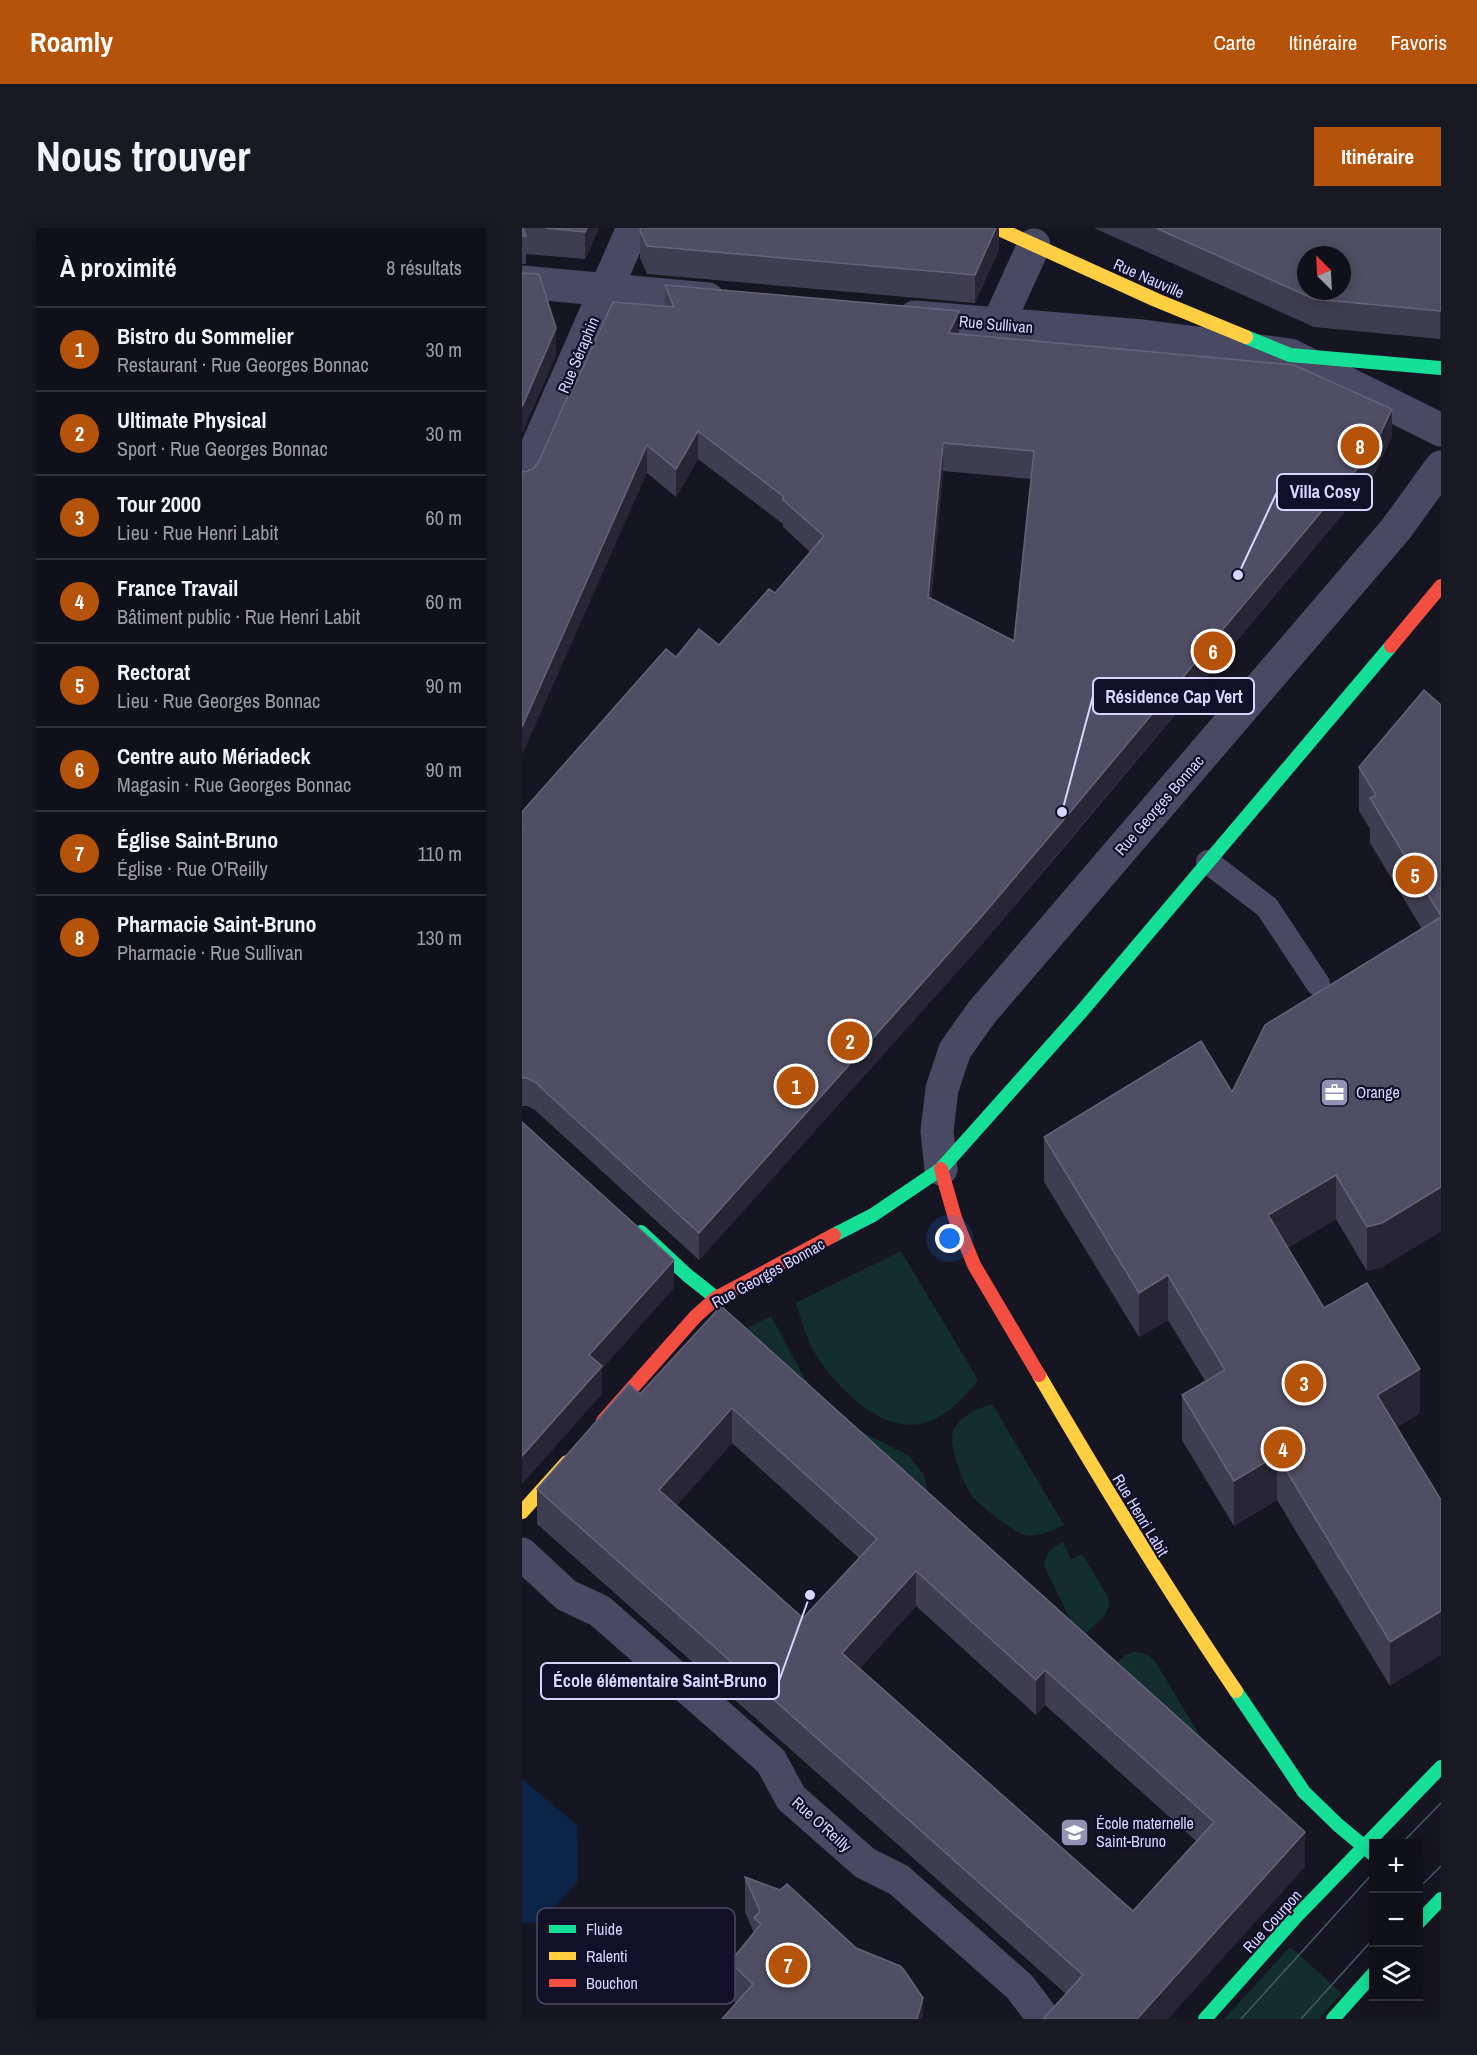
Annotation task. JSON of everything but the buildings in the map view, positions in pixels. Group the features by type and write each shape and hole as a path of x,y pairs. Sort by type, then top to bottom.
{"street":[{"name":"Rue Séraphin","path":"522,481 633,228"},
{"name":"Rue Nauville","path":"997,228 1156,300 1290,355"},
{"path":"998,324 1034,245"},
{"path":"522,282 736,302"},
{"name":"Rue Sullivan","path":"891,315 1143,336 1290,355 1441,368"},
{"name":"Rue Sullivan","path":"1290,355 1441,430"},
{"name":"Rue Georges Bonnac","path":"941,1169 937,1131 942,1089 956,1050 976,1021 1396,529 1441,467"},
{"name":"Rue Georges Bonnac","path":"593,1432 695,1317 716,1298 873,1215 941,1169 1082,1011 1441,586"},
{"name":"Rue Henri Labit","path":"941,1169 956,1222 974,1265 1117,1509 1182,1612 1304,1792 1369,1851"},
{"path":"627,1220 687,1275 716,1298"},
{"path":"522,1512 577,1450"},
{"name":"Rue O'Reilly","path":"522,1554 566,1595 600,1611 771,1761 791,1798 865,1863 899,1880 1020,1987 1044,2019"},
{"name":"Rue Courpon","path":"1379,1839 1441,1767"},
{"name":"Rue Courpon","path":"1205,2019 1294,1919 1369,1851"},
{"path":"1423,1917 1433,1903"},
{"path":"1333,2019 1369,1979"}],"lane":[{"path":"1208,862 1267,907 1318,984"}],"green space":[{"path":"901,1251 978,1380 944,1414 914,1425 897,1423 881,1417 851,1397 838,1384 814,1352 796,1303"},
{"path":"771,1316 804,1377 825,1404 847,1424 909,1456 924,1475 929,1500 721,1341"},
{"path":"992,1404 1064,1525 1040,1534 1025,1535 1006,1525 969,1492 955,1455 953,1432 964,1417"},
{"path":"1063,1542 1071,1559 1082,1554 1108,1597 1109,1606 1105,1615 1080,1639 1044,1566 1050,1551"},
{"path":"1133,1652 1145,1654 1155,1661 1224,1776 1117,1663 1125,1655"},
{"path":"1290,1947 1342,1993 1319,2019 1224,2019"}],"water":[{"path":"522,1779 577,1825 578,1881 554,1908 537,1908 537,1922 522,1923"}],"tram line":[{"path":"1406,1839 1441,1803"},
{"path":"1423,1884 1441,1866"},
{"path":"1241,2019 1369,1878"},
{"path":"1301,2019 1369,1944"}],"traffic: fast":[{"path":"1246,337 1290,355 1441,368"},
{"path":"834,1235 873,1215 941,1169 1082,1011 1391,646"},
{"path":"641,1232 687,1275 716,1298"},
{"path":"1236,1691 1304,1792 1369,1851"},
{"path":"1205,2019 1294,1919 1441,1767"},
{"path":"1423,1918 1441,1899"},
{"path":"1333,2019 1369,1979"}],"traffic: slow":[{"path":"997,228 1156,300 1246,337"},
{"path":"1039,1375 1135,1535 1236,1691"},
{"path":"522,1512 567,1462"}],"traffic: jam":[{"path":"1391,646 1441,586"},
{"path":"941,1169 955,1218 974,1265 1039,1375"},
{"path":"603,1421 695,1317 716,1298 834,1235"}],"place":[{"name":"Pharmacie Saint-Bruno","path":"1360,446"},
{"name":"Villa Cosy","path":"1238,575"},
{"name":"Centre auto Mériadeck","path":"1213,651"},
{"name":"Résidence Cap Vert","path":"1062,812"},
{"name":"Rectorat","path":"1415,875"},
{"name":"Ultimate Physical","path":"850,1041"},
{"name":"Bistro du Sommelier","path":"796,1086"},
{"name":"Orange","path":"1335,1092"},
{"name":"Tour 2000","path":"1304,1383"},
{"name":"France Travail","path":"1283,1449"},
{"name":"École élémentaire Saint-Bruno","path":"810,1595"},
{"name":"École maternelle Saint-Bruno","path":"1075,1832"},
{"name":"Église Saint-Bruno","path":"788,1965"}]}
